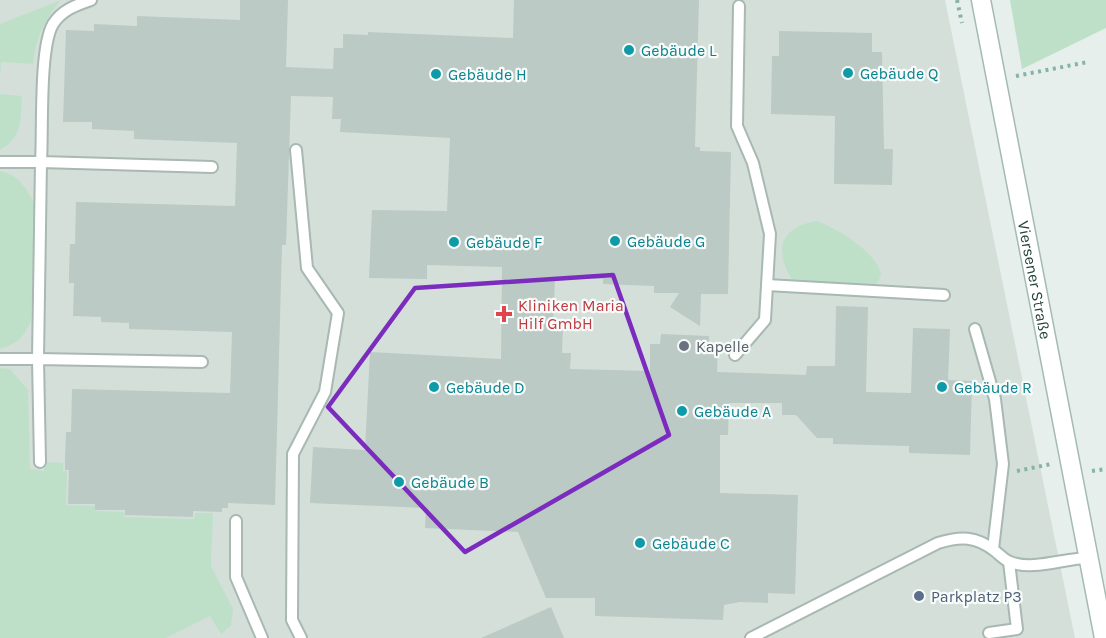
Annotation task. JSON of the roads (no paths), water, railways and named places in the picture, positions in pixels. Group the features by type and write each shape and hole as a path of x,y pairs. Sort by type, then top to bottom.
{"main road":[{"name":"Viersener Straße","path":"981,0 1104,638"}],"lane":[{"path":"40,462 38,359 41,162 46,50 53,25 71,7 91,0"},
{"path":"735,355 765,320 770,234 753,163 737,126 739,6"},
{"path":"296,150 307,268 338,313 325,392 293,454 292,620 301,638"},
{"path":"0,162 212,167"},
{"path":"767,285 944,295"},
{"path":"975,329 995,399 1003,464 993,549"},
{"path":"0,359 202,362"},
{"path":"236,521 236,577 262,638"},
{"path":"751,638 938,543 958,537 974,538 1009,562 1034,565 1071,558 1089,558"},
{"path":"989,633 1017,629 1009,562"}],"place":[{"name":"Gebäude L","path":"629,50"},
{"name":"Gebäude Q","path":"848,73"},
{"name":"Gebäude H","path":"436,74"},
{"name":"Gebäude G","path":"615,241"},
{"name":"Gebäude F","path":"454,242"},
{"name":"Kliniken Maria Hilf GmbH","path":"504,314"},
{"name":"Kapelle","path":"684,346"},
{"name":"Gebäude D","path":"434,387"},
{"name":"Gebäude R","path":"942,387"},
{"name":"Gebäude A","path":"682,411"},
{"name":"Gebäude B","path":"399,482"},
{"name":"Gebäude C","path":"640,543"},
{"name":"Parkplatz P3","path":"919,596"}]}
